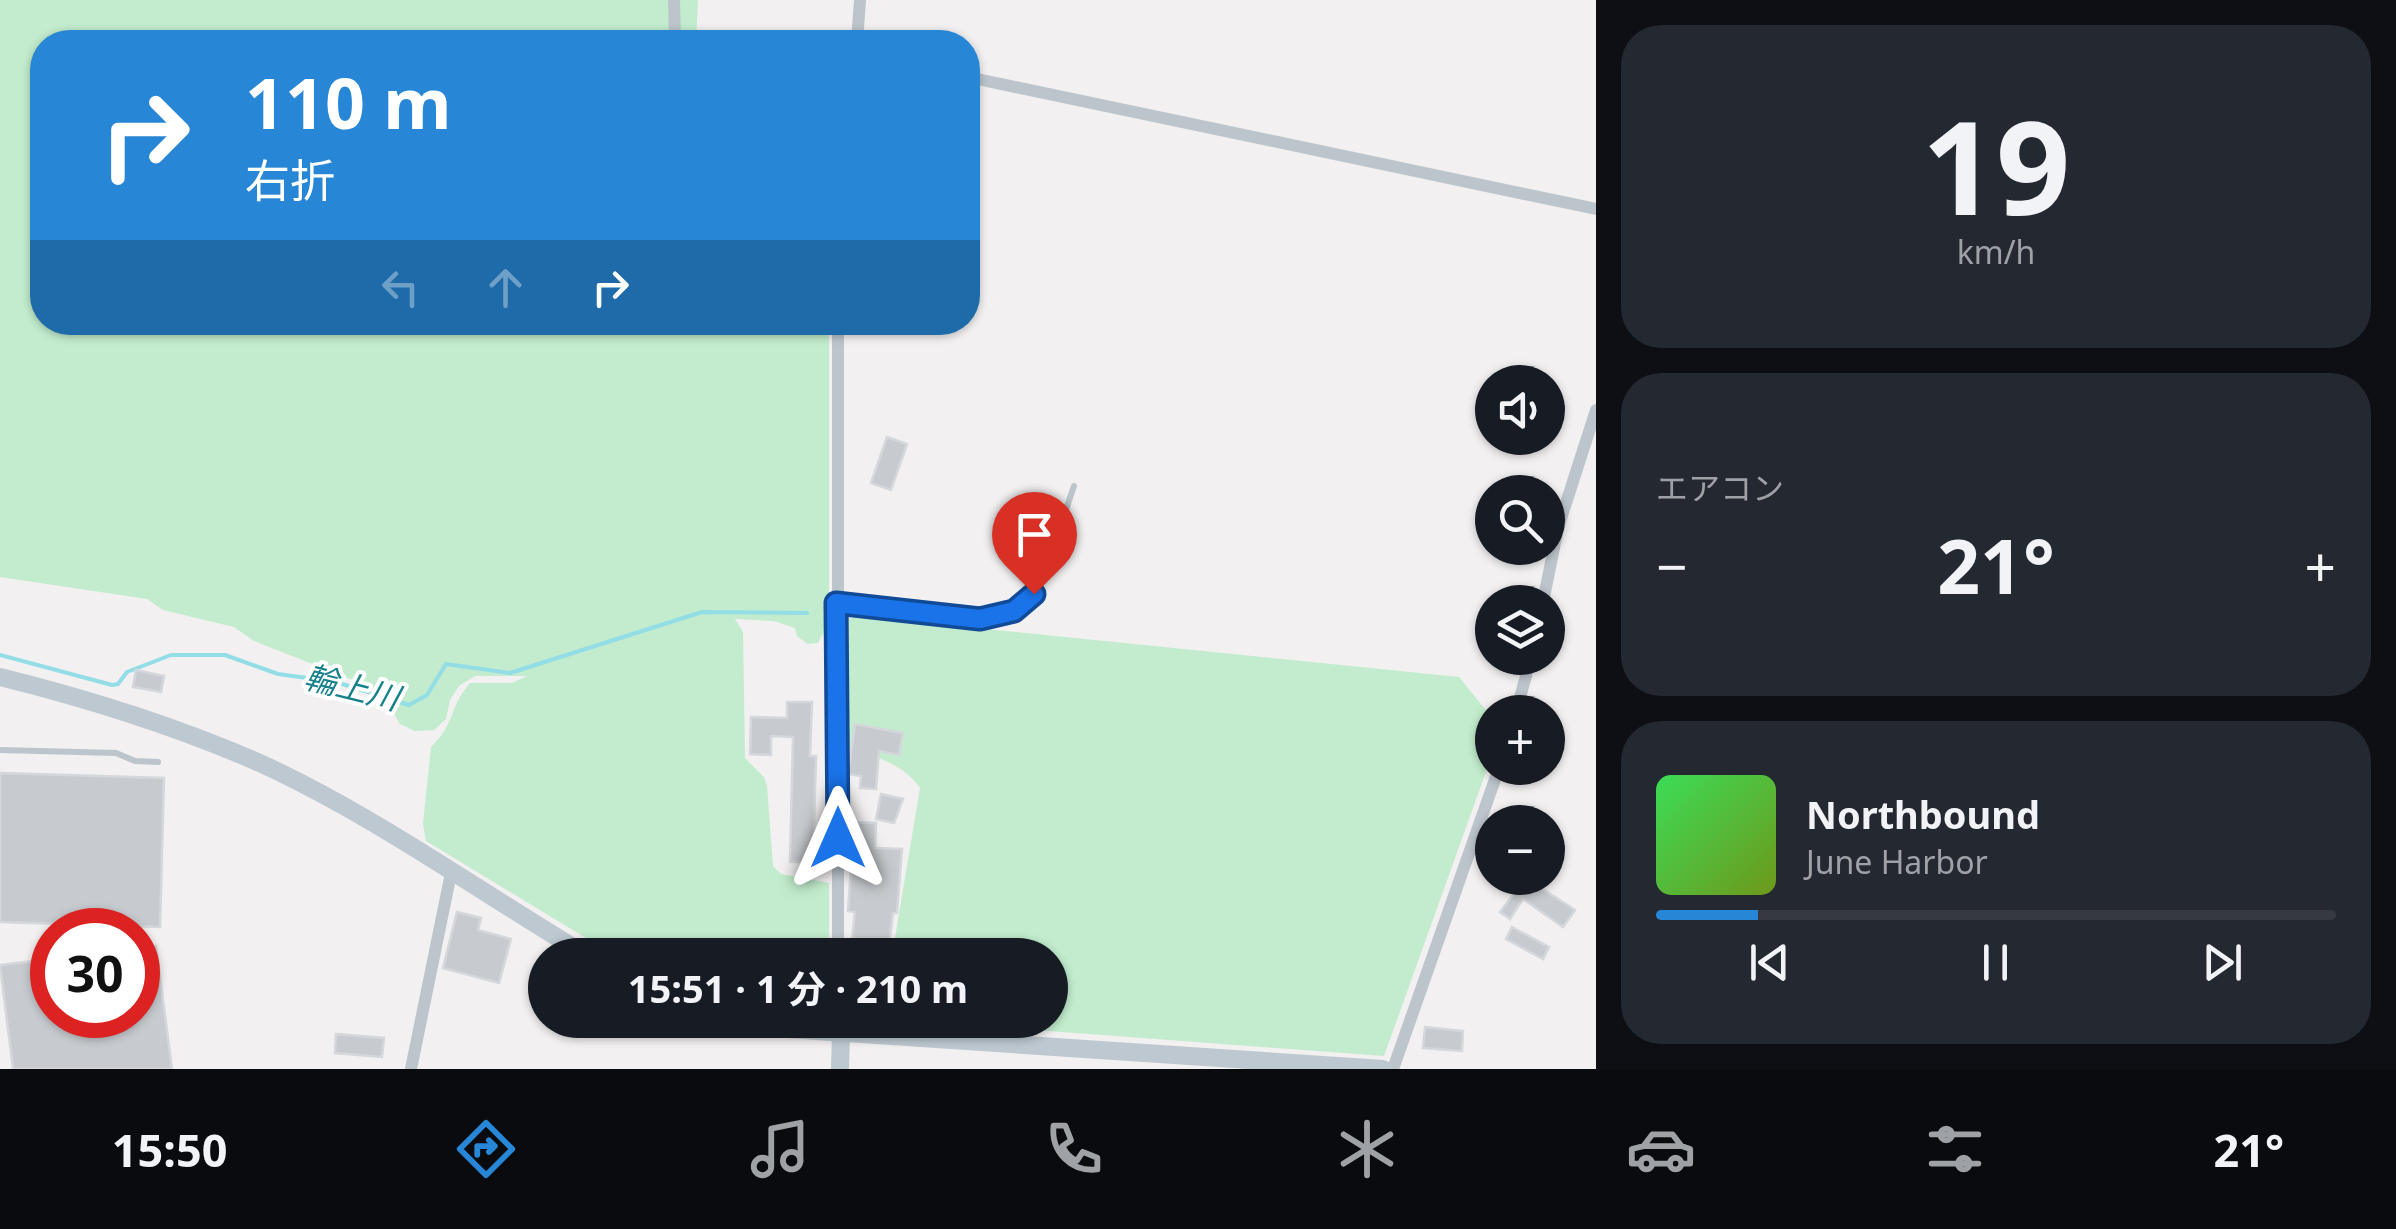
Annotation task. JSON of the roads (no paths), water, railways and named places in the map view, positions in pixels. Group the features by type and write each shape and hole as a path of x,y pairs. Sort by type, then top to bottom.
{"street":[{"path":"674,0 674,30"},
{"path":"858,30 860,0"},
{"path":"980,80 1596,209"},
{"path":"838,335 838,938"},
{"path":"1546,585 1558,528 1596,410"},
{"path":"0,677 117,709 264,765 373,824 558,938"},
{"path":"1393,1069 1494,785"},
{"path":"412,1069 451,873"},
{"path":"840,1038 840,1069"},
{"path":"982,1038 1383,1069"}],"lane":[{"path":"836,603 980,619 1014,611 1034,594 1074,486"},
{"path":"0,750 116,753 135,761 158,762"}],"waterway":[{"name":"輪上川","path":"0,655 112,685 118,684 127,672 171,655 225,655 278,674 336,682 409,705 427,695 446,664 510,673 702,612 807,613"}]}
